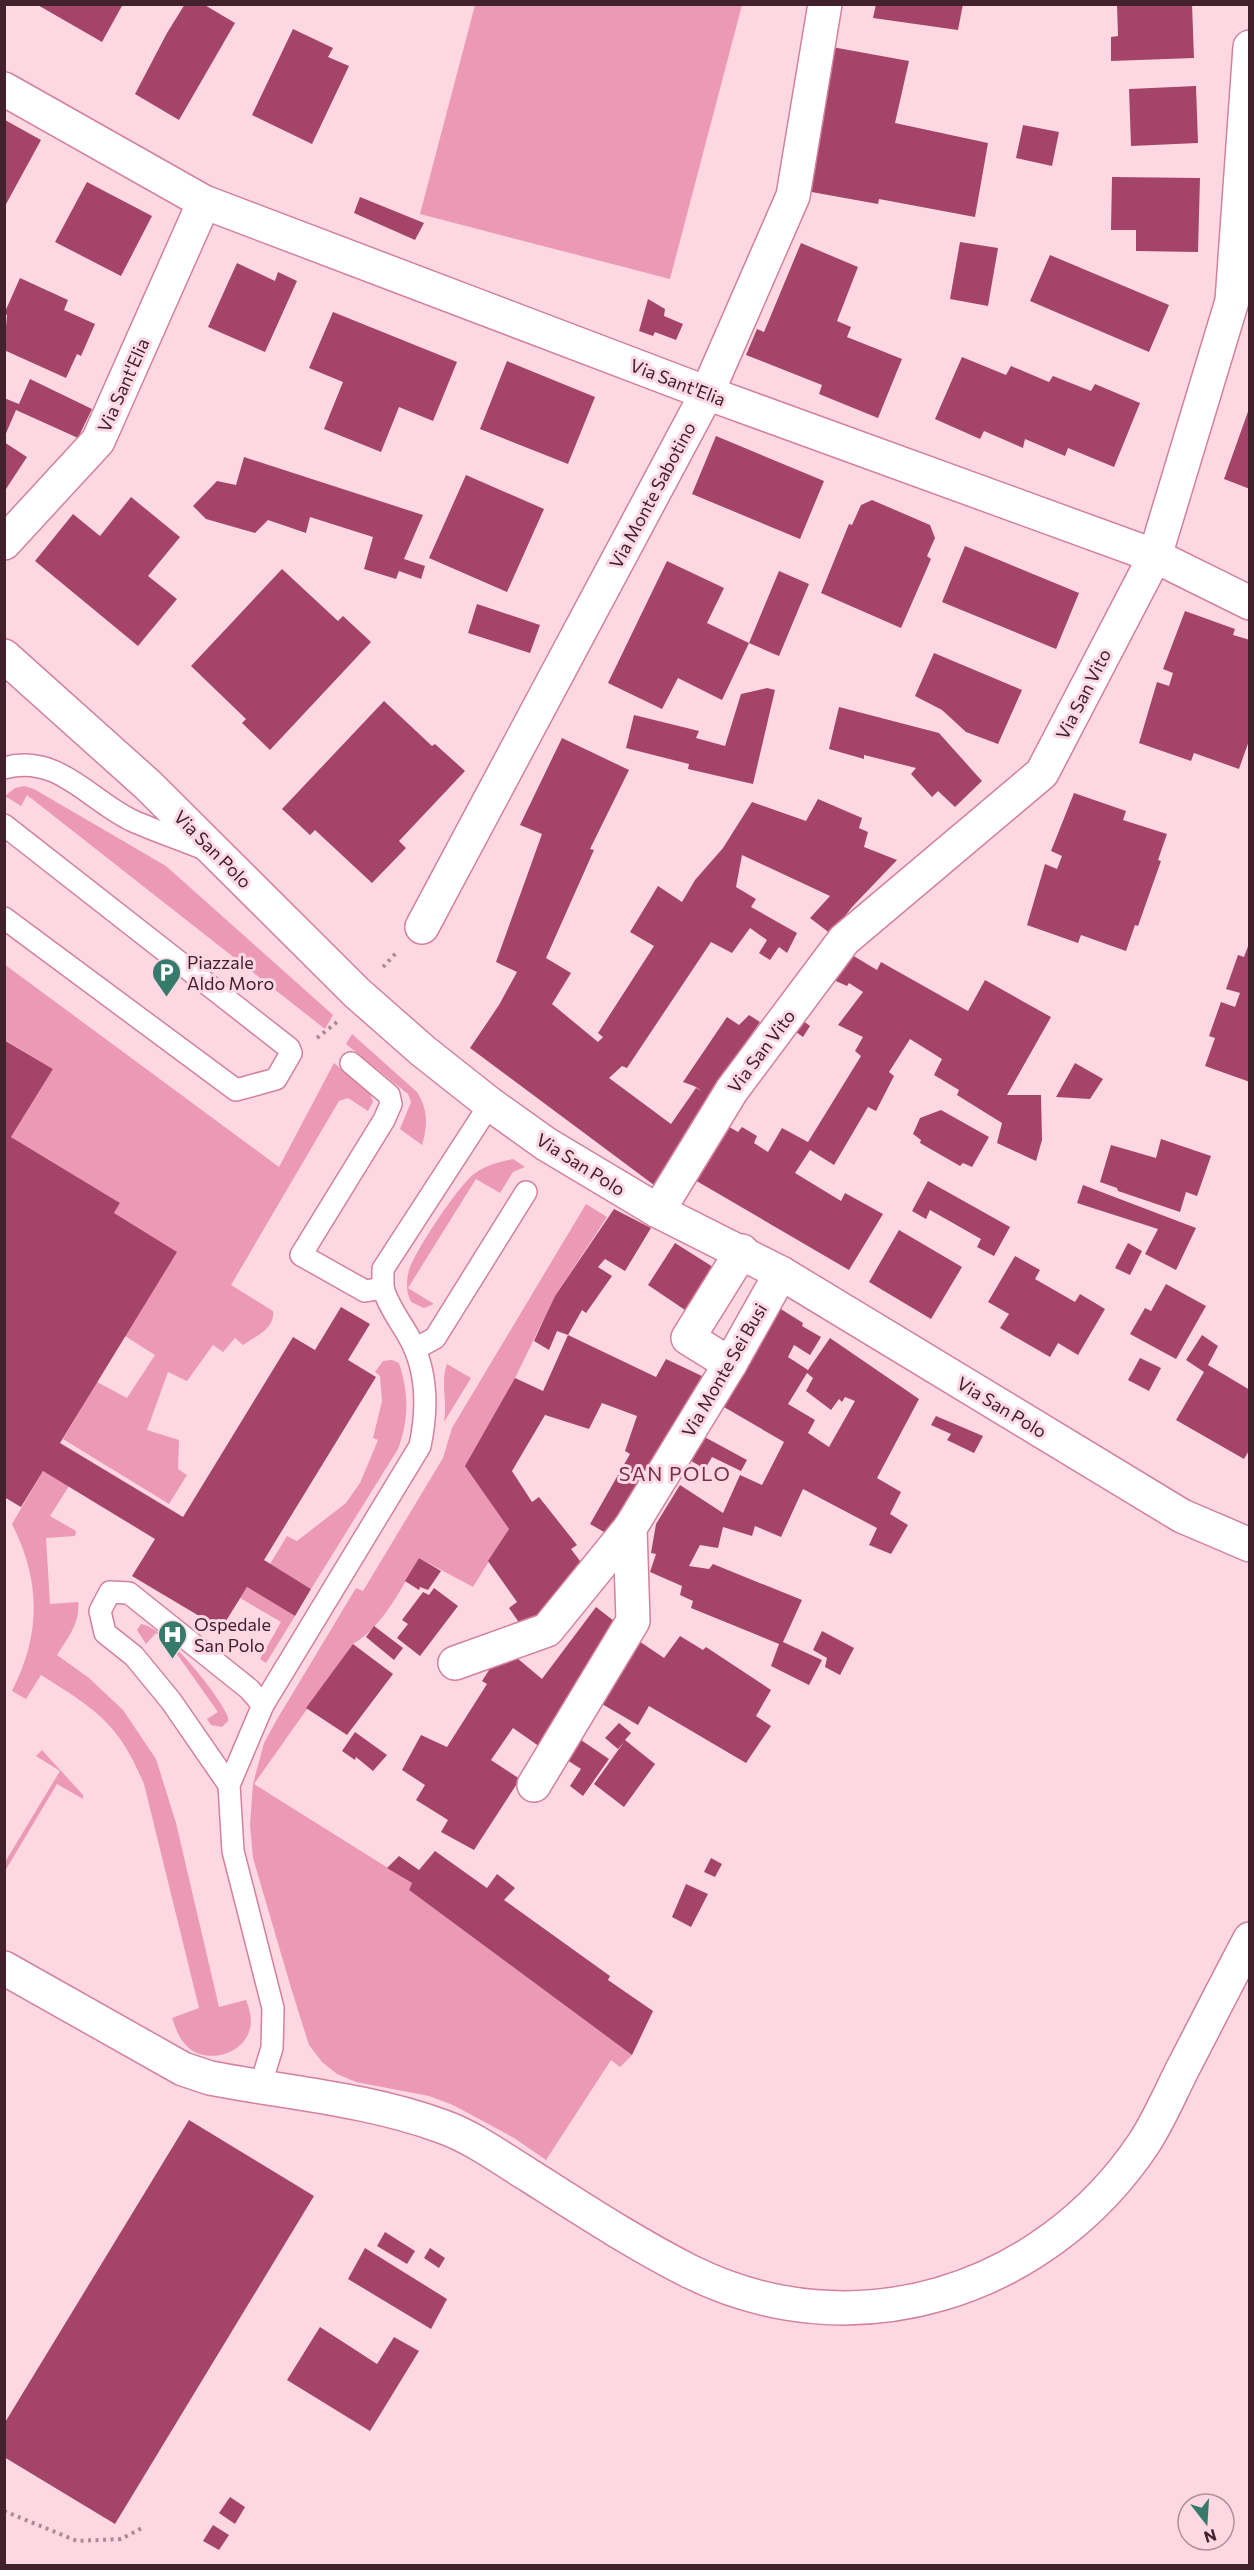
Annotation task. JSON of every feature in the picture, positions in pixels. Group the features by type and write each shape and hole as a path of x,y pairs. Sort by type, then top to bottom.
{"street":[{"name":"Via Monte Sabotino","path":"422,927 707,393 793,196 825,4"},
{"name":"Via San Vito","path":"658,1211 732,1090 844,940 1042,773 1155,556 1232,301 1249,68"},
{"name":"Via Sant'Elia","path":"4,89 204,202 707,393 1155,556 1250,603"},
{"name":"Via Sant'Elia","path":"4,543 98,441 204,202"},
{"name":"Via San Polo","path":"4,656 148,785 357,993 423,1051 490,1104 546,1144 658,1211 742,1251 781,1273 1182,1516 1250,1545"},
{"path":"730,1364 688,1338 742,1251"},
{"name":"Via Monte Sei Busi","path":"455,1663 547,1630 630,1528 730,1364 781,1273"},
{"path":"534,1785 633,1621 630,1528"},
{"path":"4,1968 183,2069 210,2078 381,2107 444,2127 482,2146 639,2244 693,2272 773,2300 813,2306 859,2309 912,2302 959,2290 1005,2269 1042,2248 1086,2210 1144,2143 1250,1939"}],"lane":[{"path":"4,768 20,763 40,765 59,773 130,819 218,855"},
{"path":"4,825 289,1048 291,1053 276,1079 236,1090 4,918"},
{"path":"351,1063 389,1095 391,1104 384,1120 301,1255 365,1291 383,1288"},
{"path":"260,2087 272,2048 273,2008 233,1851 229,1785 263,1704 420,1446 426,1417 426,1389 415,1349 386,1300 383,1288 384,1269 490,1104"},
{"path":"415,1349 435,1338 526,1192"},
{"path":"229,1785 171,1701 134,1656 105,1633 100,1611 110,1592 129,1593 249,1689 263,1704"}],"path":[{"path":"357,993 422,927"},
{"path":"328,1031 337,1022"},
{"path":"4,2511 77,2541 121,2539 144,2527"}],"shaded area":[{"path":"475,5 742,5 670,279 420,214"},
{"path":"24,786 34,789 166,866 333,1015 325,1029 27,795 21,806 5,796 15,788"},
{"path":"4,964 279,1167 334,1063 370,1093 373,1102 368,1111 348,1098 339,1101 231,1285 273,1311 268,1327 243,1345 235,1338 223,1352 213,1345 187,1381 168,1372 147,1430 179,1440 178,1469 187,1475 169,1504 63,1439 97,1382 127,1398 155,1355 125,1336 114,1213 120,1203 11,1137 53,1069 5,1040"},
{"path":"352,1034 417,1092 426,1118 422,1145 400,1129 411,1102 408,1094 346,1044"},
{"path":"513,1159 525,1167 513,1172 500,1193 476,1179 408,1288 434,1304 424,1308 411,1302 407,1286 409,1270 438,1219 467,1181 478,1171 492,1164"},
{"path":"586,1204 607,1217 555,1296 515,1378 466,1466 509,1529 473,1587 419,1558 383,1617 364,1637 353,1644 254,1784 412,1883 409,1890 632,2055 620,2067 611,2060 546,2160 514,2138 453,2105 429,2096 356,2082 337,2074 322,2062 309,2045 292,1991 253,1858 250,1825 253,1784 264,1743 356,1588 363,1591 443,1458 452,1428"},
{"path":"392,1360 399,1363 406,1396 406,1417 398,1449 311,1589 270,1564 287,1536 297,1541 346,1503 360,1483 378,1440 373,1438 382,1401 380,1376 375,1372 383,1361"},
{"path":"447,1364 471,1378 444,1422 444,1378"},
{"path":"43,1471 69,1486 50,1516 76,1531 75,1536 46,1538 50,1604 78,1602 75,1623 57,1655 89,1678 123,1710 156,1759 176,1823 219,2007 246,2000 250,2012 251,2024 244,2041 229,2052 220,2055 210,2056 191,2050 180,2037 172,2018 199,2008 144,1784 135,1763 115,1732 103,1719 91,1708 41,1675 26,1699 12,1691 22,1670 28,1649 34,1607 28,1566 22,1545 12,1524"},
{"path":"247,1587 295,1616 266,1663 260,1659 281,1622 240,1598"},
{"path":"141,1624 163,1636 203,1679 228,1717 228,1721 222,1727 211,1725 207,1719 218,1712 179,1657 156,1633 146,1644 137,1630"},
{"path":"42,1750 83,1795 83,1799 57,1784 5,1871 5,1862 60,1771 36,1756"}],"building":[{"path":"36,4 123,4 102,42"},
{"path":"185,4 203,4 235,23 179,120 135,94"},
{"path":"876,4 963,4 958,30 873,18"},
{"path":"1117,4 1192,4 1194,58 1111,61 1111,37 1118,36"},
{"path":"293,29 333,48 328,57 349,66 312,144 252,115"},
{"path":"832,47 909,61 895,123 988,143 975,217 879,199 878,204 806,191"},
{"path":"1196,86 1198,143 1131,146 1129,89"},
{"path":"5,120 41,140 5,206"},
{"path":"1023,125 1059,132 1052,166 1016,158"},
{"path":"1112,177 1200,178 1198,252 1136,251 1136,230 1111,230"},
{"path":"87,182 152,216 121,276 55,242"},
{"path":"360,197 424,223 415,240 354,213"},
{"path":"960,242 998,248 988,306 950,299"},
{"path":"801,243 858,267 837,321 851,327 847,337 902,359 878,418 819,394 822,385 746,355 757,329 764,332"},
{"path":"1050,255 1169,305 1149,352 1030,301"},
{"path":"237,263 275,281 278,272 297,281 265,352 208,327"},
{"path":"20,278 68,300 64,310 95,324 81,356 77,354 66,378 4,350 7,315 4,314"},
{"path":"648,299 665,309 664,316 683,324 676,340 655,332 653,336 639,331"},
{"path":"333,312 457,362 433,421 399,407 381,452 324,429 343,382 309,368"},
{"path":"962,357 1006,375 1011,366 1049,382 1053,376 1091,391 1095,384 1140,403 1114,467 1068,448 1065,456 1025,439 1023,448 984,431 980,439 935,419"},
{"path":"507,361 595,397 568,464 480,429"},
{"path":"30,379 92,409 78,438 16,410 4,438 4,398 19,404"},
{"path":"1250,406 1250,489 1224,479"},
{"path":"716,436 824,481 800,539 692,494"},
{"path":"4,442 27,457 4,492"},
{"path":"244,457 423,515 404,559 425,566 421,579 399,571 396,579 364,569 373,537 310,517 306,533 268,520 255,533 206,519 193,506 217,481 236,485"},
{"path":"466,475 544,509 507,592 429,558"},
{"path":"131,497 180,537 148,576 177,599 138,646 35,561 73,514 100,536"},
{"path":"872,500 930,525 935,538 927,556 931,559 901,628 821,593 849,524 852,525 861,505"},
{"path":"965,546 1079,593 1056,649 942,602"},
{"path":"667,561 724,588 707,623 749,643 722,700 678,678 662,709 608,683"},
{"path":"282,569 338,621 343,616 371,642 270,750 242,723 246,719 191,666"},
{"path":"779,571 809,584 779,656 749,643"},
{"path":"477,604 540,625 530,653 468,633"},
{"path":"1185,611 1235,629 1233,635 1250,640 1250,738 1239,769 1194,753 1191,761 1139,743 1157,682 1169,686 1173,673 1163,669"},
{"path":"934,653 1022,690 998,744 966,732 942,710 915,696"},
{"path":"767,688 775,690 753,784 688,769 689,764 626,748 634,715 699,731 696,738 725,746 741,694"},
{"path":"384,701 432,746 435,744 465,771 399,841 406,848 372,883 315,830 310,835 282,809"},
{"path":"839,707 939,733 982,781 955,807 938,791 932,797 911,774 916,768 864,755 864,759 829,749"},
{"path":"562,738 629,770 590,849 594,850 546,958 571,973 552,1004 598,1042 603,1037 598,1033 654,946 630,932 658,886 682,902 695,880 723,848 752,802 806,821 818,799 862,818 859,828 868,832 864,847 897,860 852,907 831,934 810,918 830,896 742,855 736,887 756,899 751,907 797,933 787,953 779,947 770,960 759,953 767,940 750,928 732,953 711,942 627,1068 622,1066 609,1078 671,1124 696,1088 702,1091 694,1086 683,1082 727,1017 739,1025 749,1015 760,1022 709,1095 658,1188 470,1048 499,1005 517,972 496,962 542,834 520,825"},
{"path":"1074,793 1126,811 1123,820 1167,834 1158,860 1161,861 1138,926 1135,925 1126,951 1081,935 1078,943 1027,925 1045,864 1057,869 1062,856 1051,851"},
{"path":"1250,941 1250,1082 1205,1066 1215,1038 1209,1036 1221,1002 1235,1007 1240,993 1226,989 1238,955 1244,957"},
{"path":"847,952 877,970 881,962 968,1011 985,980 1051,1017 1007,1095 1041,1095 1042,1140 1036,1161 997,1143 1002,1123 957,1095 959,1090 934,1075 942,1059 910,1039 889,1072 894,1076 876,1111 868,1107 834,1165 810,1150 795,1173 841,1201 845,1193 883,1214 849,1270 688,1176 722,1123 738,1132 742,1127 757,1136 754,1143 768,1152 782,1128 808,1142 861,1056 855,1051 863,1037 838,1025 863,992 849,983 847,986 829,978"},
{"path":"797,1016 810,1026 803,1037 789,1027"},
{"path":"4,1040 53,1069 11,1137 120,1203 114,1213 177,1252 60,1443 183,1517 293,1337 315,1350 341,1307 370,1324 348,1360 376,1377 264,1560 311,1589 295,1616 247,1587 221,1629 132,1576 155,1539 43,1471 21,1507 4,1497"},
{"path":"1075,1063 1103,1079 1090,1099 1056,1097"},
{"path":"941,1110 989,1137 972,1167 963,1163 960,1166 920,1143 921,1140 913,1134 920,1118"},
{"path":"1161,1139 1211,1156 1197,1196 1186,1192 1180,1212 1118,1191 1117,1188 1100,1182 1111,1145 1156,1158"},
{"path":"928,1181 1010,1227 994,1256 977,1247 981,1239 930,1210 926,1219 912,1211"},
{"path":"1083,1185 1196,1228 1176,1270 1145,1254 1158,1229 1077,1203"},
{"path":"614,1209 651,1228 625,1271 605,1259 598,1267 612,1276 586,1313 582,1310 568,1335 557,1331 549,1350 534,1341 544,1319 555,1296"},
{"path":"899,1230 962,1267 931,1319 869,1282"},
{"path":"675,1243 713,1267 685,1310 648,1285"},
{"path":"1128,1243 1142,1251 1130,1275 1115,1268"},
{"path":"1015,1256 1040,1270 1035,1279 1075,1302 1080,1294 1105,1309 1078,1355 1058,1343 1050,1357 1000,1328 1009,1314 988,1302"},
{"path":"1166,1284 1206,1306 1176,1359 1130,1334 1145,1308 1151,1311"},
{"path":"773,1304 821,1337 810,1355 794,1345 788,1357 808,1370 830,1338 919,1399 877,1478 901,1492 890,1514 908,1525 891,1554 869,1545 877,1528 803,1489 781,1537 755,1526 752,1536 723,1527 718,1548 700,1545 689,1566 709,1569 713,1564 802,1600 783,1642 822,1660 809,1685 771,1666 779,1644 691,1608 693,1601 680,1595 682,1586 650,1572 656,1554 651,1553 656,1524 680,1485 723,1513 740,1475 762,1485 784,1442 717,1403","holes":["807,1373 813,1378 806,1391 831,1410 839,1399 842,1402 845,1397 855,1401 829,1447 808,1433 815,1420 788,1404"]},
{"path":"568,1335 656,1377 666,1359 702,1376 656,1464 611,1536 590,1524 630,1454 625,1451 637,1416 602,1403 589,1429 545,1415 512,1471 532,1502 539,1497 577,1545 571,1549 589,1573 522,1627 509,1608 517,1602 488,1561 509,1529 465,1466 515,1378 543,1391"},
{"path":"1202,1335 1218,1346 1208,1365 1250,1390 1250,1449 1244,1459 1176,1420 1204,1372 1186,1360"},
{"path":"1140,1358 1161,1368 1149,1391 1128,1380"},
{"path":"936,1416 983,1436 974,1453 947,1440 951,1434 931,1425"},
{"path":"699,1434 747,1460 741,1471 712,1457 705,1469 686,1458"},
{"path":"419,1558 441,1571 428,1590 420,1587 419,1590 405,1581"},
{"path":"434,1588 458,1606 420,1656 397,1638 408,1624 402,1620 423,1592 429,1595"},
{"path":"596,1607 614,1621 543,1749 513,1728 491,1760 520,1779 474,1850 441,1832 448,1820 416,1800 425,1785 402,1770 421,1735 447,1747 487,1684 482,1681 493,1664 517,1658 542,1679"},
{"path":"374,1626 403,1648 394,1660 366,1637"},
{"path":"822,1631 854,1648 840,1675 825,1667 827,1658 813,1650"},
{"path":"680,1636 703,1650 706,1647 771,1690 756,1716 771,1726 746,1763 649,1706 638,1725 602,1704 633,1637 664,1658"},
{"path":"353,1644 393,1674 347,1735 306,1708"},
{"path":"619,1723 631,1733 625,1740 655,1764 624,1807 594,1784 624,1742 618,1749 605,1738"},
{"path":"355,1732 387,1755 373,1771 356,1757 355,1760 342,1751"},
{"path":"581,1740 609,1759 583,1796 570,1786 581,1769 567,1760"},
{"path":"435,1851 487,1888 497,1874 515,1888 504,1900 610,1976 608,1980 653,2011 632,2055 409,1890 412,1883 387,1868 399,1856 419,1870"},
{"path":"711,1858 722,1864 715,1877 704,1872"},
{"path":"686,1884 708,1894 691,1927 672,1917"},
{"path":"189,2120 314,2196 115,2524 4,2457 4,2424"},
{"path":"385,2232 415,2251 407,2264 377,2246"},
{"path":"365,2248 447,2299 431,2329 348,2279"},
{"path":"430,2248 445,2258 439,2268 424,2258"},
{"path":"320,2327 377,2364 394,2337 419,2351 370,2431 287,2380"},
{"path":"230,2497 245,2507 235,2524 219,2513"},
{"path":"213,2525 229,2535 219,2550 203,2541"}],"place":[{"name":"Piazzale Aldo Moro","path":"166,998"},
{"name":"Ospedale San Polo","path":"173,1660"}],"district":[{"name":"SAN POLO","path":"675,1473"}]}
